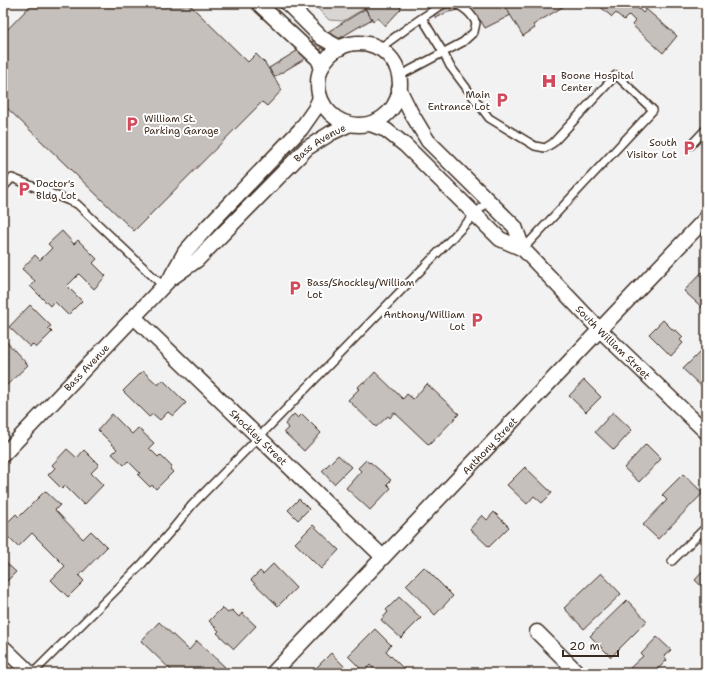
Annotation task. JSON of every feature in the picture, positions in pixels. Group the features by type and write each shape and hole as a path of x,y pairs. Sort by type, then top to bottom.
{"street":[{"path":"258,3 318,59 322,67"},
{"path":"287,3 322,38 340,48"},
{"path":"352,44 364,44 387,54 394,64 399,83 396,101 390,111 381,119 370,124 350,124 340,121 325,107 320,98 318,87 319,77 322,67 330,56 340,48 352,44"},
{"name":"South William Street","path":"399,83 410,111 428,141 515,227 523,249"},
{"name":"Bass Avenue","path":"167,282 185,252 301,129 315,109 320,98"},
{"name":"Bass Avenue","path":"3,455 167,282 197,260 307,148 331,133 350,124"},
{"name":"South William Street","path":"370,124 386,130 405,145 500,239 523,249 600,330 706,432"},
{"name":"Anthony Street","path":"272,673 706,218"},
{"name":"Shockley Street","path":"134,317 383,557"},
{"path":"537,632 578,673"},
{"path":"3,646 32,673"}],"lane":[{"path":"378,49 444,4 454,4 464,8 473,16 476,23 474,32 463,42 444,52 399,83"},
{"path":"422,18 444,52 450,66 489,118 535,146 544,148 552,143 616,75 653,110 523,249"},
{"path":"691,145 706,129"},
{"path":"3,188 12,178 77,204 167,282"},
{"path":"32,673 142,564 192,505 259,438 488,201"},
{"path":"672,561 706,526"}],"shaded area":[{"path":"312,3 362,3 365,8 343,21 329,20"}],"building":[{"name":"William St. Parking Garage","path":"33,3 188,3 248,62 256,54 265,63 282,90 267,106 262,102 134,231 3,104 3,34"},
{"path":"362,3 400,3 401,9 385,26 378,18 373,21"},
{"path":"425,3 503,3 511,15 485,28 481,21 473,13 460,10 448,12 436,18"},
{"path":"503,3 569,3 533,25 535,28 523,36"},
{"path":"596,3 640,3 636,7 643,13 646,9 677,36 663,53 632,25 635,21 629,15 624,20 616,13 612,17"},
{"path":"365,9 372,19 274,77 269,68"},
{"path":"62,231 74,244 78,240 97,259 93,263 106,276 94,289 79,274 67,286 82,301 68,315 54,301 50,306 30,286 35,281 22,269 35,255 40,260 52,248 48,244"},
{"path":"702,272 706,276 706,311 684,291"},
{"path":"30,305 51,326 48,328 52,332 36,348 32,344 30,347 9,327"},
{"path":"663,320 674,331 676,330 683,337 680,340 683,343 671,356 649,334"},
{"path":"3,338 28,365 6,386 3,382"},
{"path":"706,346 706,382 702,387 683,369"},
{"path":"143,371 158,385 163,380 186,403 173,416 168,412 160,420 153,414 149,417 123,391"},
{"path":"375,372 403,399 407,394 413,399 427,384 459,414 429,445 394,412 390,418 388,416 376,427 348,400 359,389 357,388 363,382 365,383"},
{"path":"584,380 601,397 586,412 569,396"},
{"path":"613,412 632,430 614,450 595,432"},
{"path":"112,414 132,434 138,428 154,443 149,448 158,457 160,455 172,467 170,469 173,472 156,489 152,485 150,487 138,475 140,473 128,461 124,465 112,454 117,449 98,430"},
{"path":"294,414 298,418 302,414 321,433 304,451 284,432 288,428 285,424"},
{"path":"646,444 661,459 639,482 624,468"},
{"path":"67,449 77,458 84,450 99,465 91,473 103,485 84,505 65,486 62,489 48,475 55,468 52,465"},
{"path":"338,455 351,467 334,484 322,471"},
{"path":"366,460 391,480 387,484 391,488 370,510 346,488 361,471 358,468"},
{"path":"525,467 552,493 542,503 534,496 527,504 507,485"},
{"path":"683,474 703,493 658,539 643,525 667,500 662,495"},
{"path":"45,491 60,505 55,510 83,539 91,531 107,547 79,576 84,581 68,597 51,580 65,566 32,533 18,547 3,532 3,527 16,514 19,517"},
{"path":"299,499 309,509 298,520 288,510"},
{"path":"494,512 509,527 489,547 470,529 482,515 487,520"},
{"path":"313,525 339,550 321,569 295,543"},
{"path":"3,560 16,572 3,585"},
{"path":"273,564 296,588 278,606 251,580 260,571 263,574"},
{"path":"424,567 453,596 435,615 406,585"},
{"path":"706,568 706,591 695,580"},
{"path":"601,573 621,594 584,629 564,608"},
{"path":"399,597 421,618 401,638 381,620 388,612 386,610"},
{"path":"627,600 647,621 611,657 590,636"},
{"path":"222,608 228,613 232,610 239,617 242,613 256,626 234,649 217,633 219,631 209,621"},
{"path":"159,622 189,650 197,641 225,667 219,673 174,673 141,641"},
{"path":"375,629 391,645 386,651 408,673 378,673 370,665 364,672 348,656"},
{"path":"657,637 671,650 664,656 667,660 652,673 636,673 630,668 643,656 641,654"},
{"path":"331,653 351,673 315,673 313,671"}],"place":[{"name":"Boone Hospital Center","path":"549,81"},
{"name":"Main Entrance Lot","path":"502,100"},
{"name":"William St. Parking Garage","path":"132,124"},
{"name":"South Visitor Lot","path":"689,148"},
{"name":"Doctor's Bldg Lot","path":"24,189"},
{"name":"Bass/Shockley/William Lot","path":"295,288"},
{"name":"Anthony/William Lot","path":"477,320"}]}
